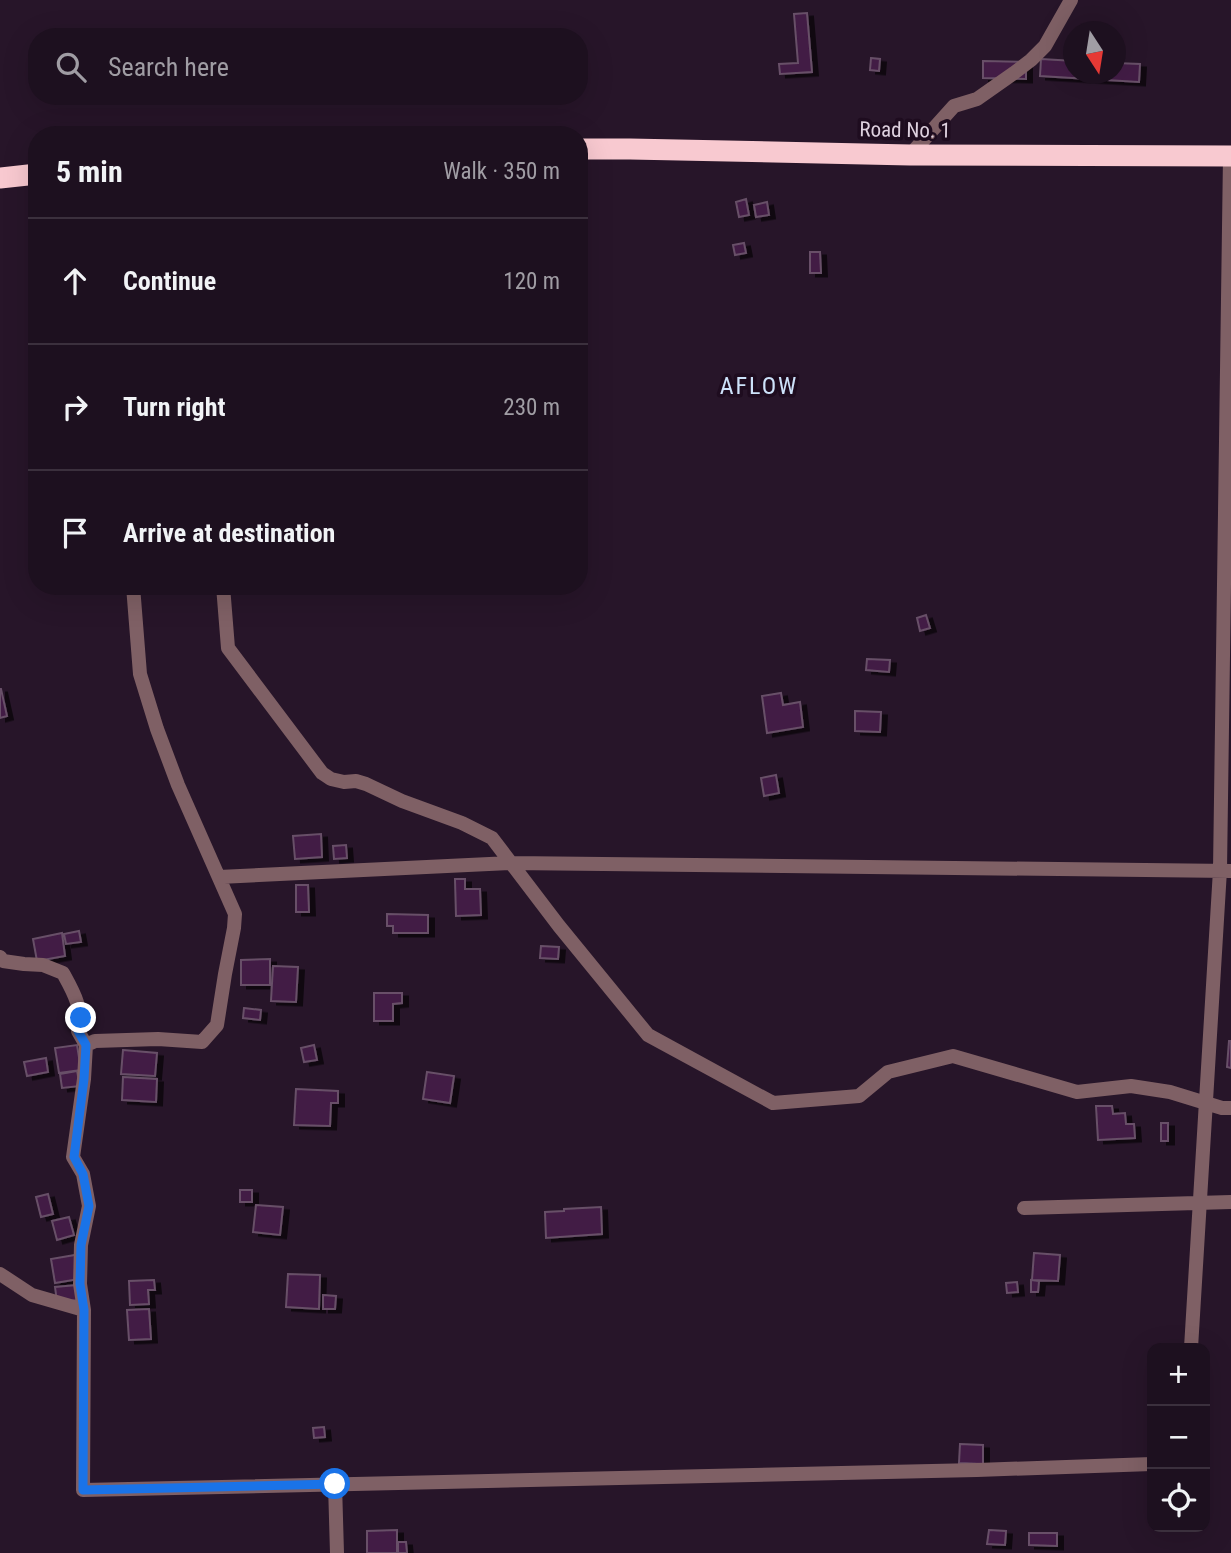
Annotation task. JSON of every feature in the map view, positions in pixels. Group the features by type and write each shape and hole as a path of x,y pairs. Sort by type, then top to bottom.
{"highway":[{"name":"Road No. 1","path":"588,149 911,155 1230,156"},
{"path":"0,178 28,175"}],"street":[{"path":"911,155 954,106 977,99 1031,60 1045,46 1070,0"},
{"path":"1191,1343 1206,1103 1225,871 1230,156"},
{"path":"86,1045 95,1041 158,1039 202,1042 217,1025 234,928 235,914 178,785 140,674 134,595"},
{"path":"224,595 228,648 322,773 331,779 366,784 492,838 559,926 648,1035 773,1102 859,1096 888,1072 953,1056 1077,1092 1130,1086 1170,1092 1222,1108 1231,1108"},
{"path":"219,877 512,863 1225,871"},
{"path":"0,957 3,961 43,965 62,973 76,999 81,1018 78,1031 86,1045 74,1157 83,1174 89,1206 81,1245 80,1284 84,1310 83,1490 1147,1464"},
{"path":"1024,1208 1231,1202"},
{"path":"0,1274 32,1295 84,1310"},
{"path":"335,1484 337,1553"}],"building":[{"path":"807,13 812,72 780,74 779,64 798,63 794,14"},
{"path":"871,58 880,59 879,71 870,70"},
{"path":"1041,59 1063,60 1063,77 1040,76"},
{"path":"983,61 1026,62 1026,79 983,78"},
{"path":"1126,63 1140,64 1139,82 1126,81"},
{"path":"746,199 749,215 739,217 736,202"},
{"path":"767,202 769,215 756,217 754,205"},
{"path":"744,243 746,253 735,255 733,245"},
{"path":"810,252 820,252 821,273 810,273"},
{"path":"926,615 930,628 920,631 917,618"},
{"path":"867,659 890,660 889,672 866,670"},
{"path":"0,689 7,716 0,718"},
{"path":"781,693 783,705 800,702 803,727 767,733 762,696"},
{"path":"855,711 881,712 880,732 855,731"},
{"path":"776,775 779,793 764,796 761,778"},
{"path":"321,834 322,857 295,859 293,836"},
{"path":"346,845 347,858 334,859 333,846"},
{"path":"455,879 465,879 465,889 480,889 481,915 456,916"},
{"path":"296,885 308,885 309,912 296,912"},
{"path":"387,914 428,915 428,933 393,933 393,926 387,926"},
{"path":"79,931 81,942 66,944 64,934"},
{"path":"62,933 65,956 37,961 33,939"},
{"path":"541,946 559,947 558,959 540,958"},
{"path":"270,959 270,985 241,985 241,960"},
{"path":"273,966 298,967 296,1002 271,1001"},
{"path":"374,993 402,993 402,1003 393,1004 393,1021 374,1021"},
{"path":"244,1008 261,1010 260,1020 243,1018"},
{"path":"1231,1041 1231,1068 1227,1067"},
{"path":"77,1045 81,1070 59,1073 55,1048"},
{"path":"314,1045 317,1060 304,1062 301,1048"},
{"path":"123,1050 157,1053 155,1076 121,1074"},
{"path":"46,1058 48,1072 27,1076 24,1062"},
{"path":"77,1071 80,1086 62,1088 60,1074"},
{"path":"427,1072 454,1076 450,1103 423,1099"},
{"path":"123,1077 157,1079 156,1102 122,1100"},
{"path":"296,1089 338,1091 338,1103 331,1103 330,1126 294,1125"},
{"path":"1096,1106 1112,1106 1113,1114 1125,1113 1126,1124 1134,1124 1135,1138 1098,1140"},
{"path":"1161,1123 1168,1123 1168,1141 1161,1141"},
{"path":"240,1190 252,1190 252,1202 240,1202"},
{"path":"48,1194 53,1214 41,1217 36,1197"},
{"path":"256,1205 283,1207 280,1235 253,1232"},
{"path":"601,1207 602,1234 546,1238 545,1212"},
{"path":"69,1217 74,1235 57,1240 52,1221"},
{"path":"1034,1253 1060,1255 1058,1281 1032,1280"},
{"path":"75,1255 79,1279 55,1283 51,1259"},
{"path":"288,1274 320,1275 319,1309 286,1307"},
{"path":"154,1280 155,1290 148,1290 149,1304 130,1305 129,1281"},
{"path":"1031,1280 1039,1281 1038,1292 1031,1292"},
{"path":"1017,1282 1018,1292 1007,1293 1006,1283"},
{"path":"77,1285 79,1300 57,1302 55,1287"},
{"path":"323,1295 336,1296 335,1309 323,1309"},
{"path":"149,1309 151,1339 129,1340 127,1310"},
{"path":"324,1427 325,1437 314,1438 313,1428"},
{"path":"960,1444 983,1445 983,1464 959,1463"},
{"path":"397,1530 397,1553 367,1553 367,1531"},
{"path":"989,1530 1006,1531 1005,1545 987,1544"},
{"path":"1029,1533 1057,1533 1057,1546 1029,1545"},
{"path":"398,1542 406,1542 407,1553 398,1553"}],"district":[{"name":"AFLOW","path":"759,386"}],"route":[{"path":"81,1018 78,1031 86,1045 74,1157 83,1174 89,1206 81,1245 80,1284 84,1310 83,1490 335,1484"}]}
